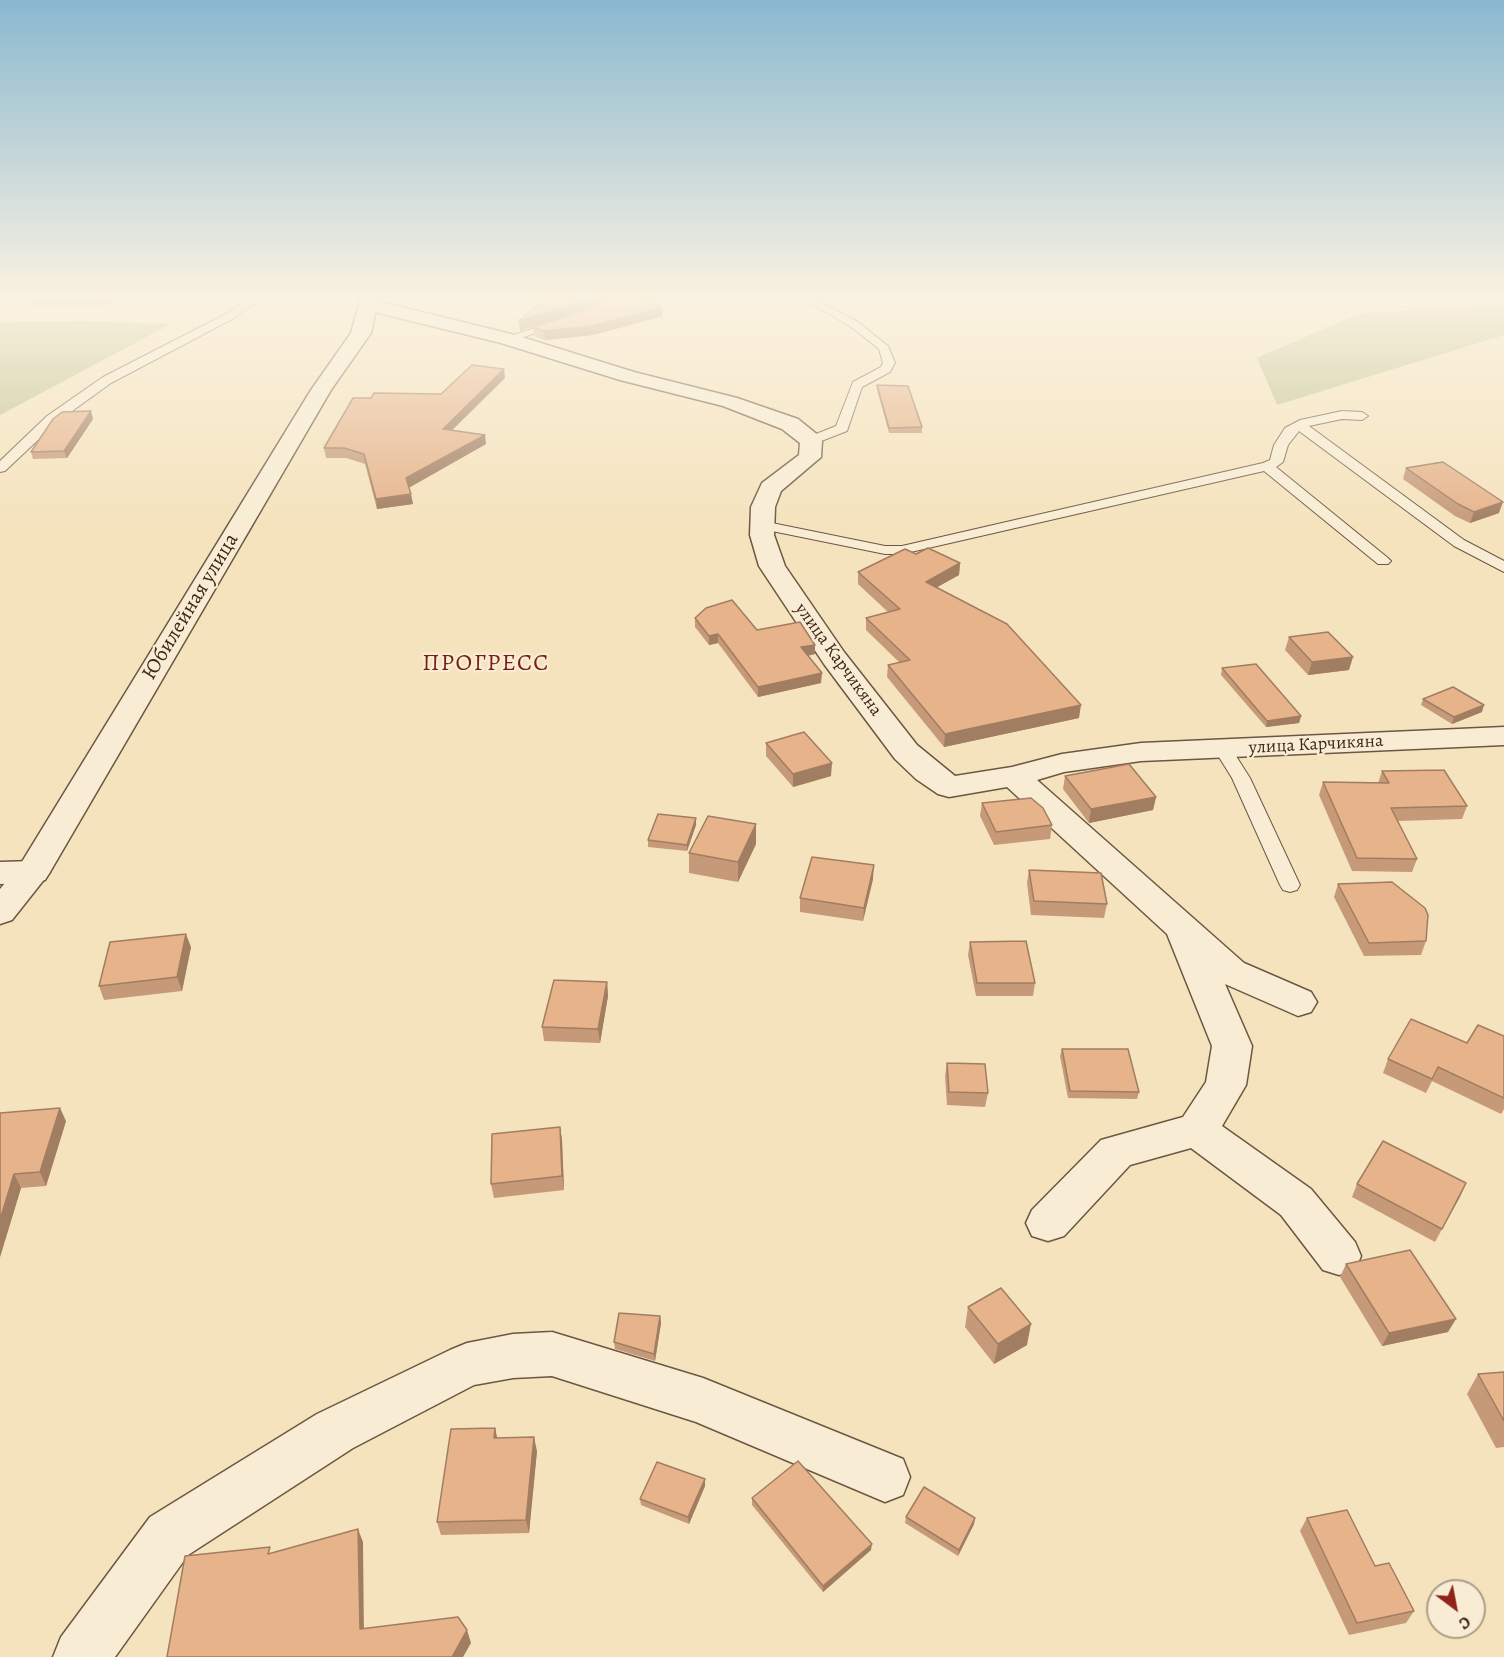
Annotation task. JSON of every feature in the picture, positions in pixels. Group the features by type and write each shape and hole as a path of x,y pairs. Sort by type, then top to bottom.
{"street":[{"name":"Юбилейная улица","path":"0,912 33,872 332,374"},
{"path":"622,374 730,402 790,424 812,441"},
{"name":"улица Карчикяна","path":"812,441 810,457 770,488 763,507 762,535 772,566 834,658 906,752 927,772 949,787 1014,776 1062,763 1141,753 1504,736"},
{"path":"1014,776 1184,932 1231,972 1298,1002"},
{"path":"0,873 33,872"},
{"path":"1048,1223 1116,1152 1197,1130 1226,1085 1232,1046 1184,932"},
{"path":"1197,1130 1296,1202 1339,1256"},
{"path":"81,1657 169,1536 335,1431 467,1365 513,1356 552,1354 704,1401 885,1477"}],"lane":[{"path":"0,468 52,419 118,374"},
{"path":"812,441 842,428 857,385 876,374"},
{"path":"762,525 885,550 902,549 1021,524 1267,466 1276,462 1281,445 1290,431 1326,417 1362,416"},
{"path":"1300,426 1459,543 1504,567"},
{"path":"1267,466 1383,561"},
{"path":"1224,749 1241,778 1290,885"}],"green space":[{"path":"0,374 76,374 0,415"},
{"path":"1264,374 1376,374 1277,405"}],"building":[{"path":"462,374 499,374 443,429 485,435 406,478 411,494 376,499 364,454 344,448 324,448 353,398 371,398 374,393 441,394"},
{"path":"877,385 908,386 922,427 889,428"},
{"path":"91,411 64,451 31,452 53,419 62,412"},
{"path":"1443,462 1503,502 1474,512 1458,504 1406,468"},
{"path":"928,548 960,563 926,582 1007,624 1081,705 945,734 888,665 910,660 866,618 900,609 858,572 905,549 916,554"},
{"path":"732,600 757,630 800,622 815,645 801,647 822,673 758,687 718,634 709,636 695,618 706,608"},
{"path":"1328,632 1353,657 1312,662 1289,637"},
{"path":"1256,664 1301,716 1267,721 1222,668"},
{"path":"1453,687 1484,705 1454,717 1423,699"},
{"path":"804,732 832,763 793,774 766,743"},
{"path":"1129,764 1156,797 1091,809 1065,776"},
{"path":"1444,770 1467,806 1391,808 1417,859 1357,858 1323,782 1389,783 1382,771"},
{"path":"1031,798 1043,808 1052,825 996,832 982,803"},
{"path":"658,814 696,818 687,845 648,840"},
{"path":"708,816 756,824 738,862 689,853"},
{"path":"812,857 874,865 864,908 800,898"},
{"path":"1029,870 1101,873 1107,904 1034,901"},
{"path":"1392,882 1425,908 1428,915 1426,941 1369,943 1338,884"},
{"path":"186,934 177,977 99,986 110,942"},
{"path":"1026,941 1035,983 977,983 970,942"},
{"path":"554,980 607,982 598,1029 542,1027"},
{"path":"1411,1019 1467,1043 1478,1025 1504,1036 1504,1098 1438,1067 1432,1079 1388,1059"},
{"path":"1062,1049 1128,1049 1139,1092 1070,1091"},
{"path":"947,1063 985,1064 988,1093 949,1092"},
{"path":"60,1108 40,1172 14,1174 0,1220 0,1113"},
{"path":"560,1127 562,1176 491,1184 492,1134"},
{"path":"1383,1141 1466,1183 1442,1229 1357,1184"},
{"path":"1410,1250 1456,1319 1389,1333 1346,1264"},
{"path":"1001,1288 1031,1324 998,1344 968,1307"},
{"path":"619,1313 660,1316 654,1354 614,1342"},
{"path":"1504,1372 1504,1421 1478,1374"},
{"path":"495,1428 494,1438 534,1437 526,1520 437,1522 451,1429"},
{"path":"798,1461 872,1544 823,1586 752,1498"},
{"path":"657,1462 705,1479 688,1517 640,1499"},
{"path":"924,1487 975,1518 959,1550 906,1517"},
{"path":"1347,1510 1375,1566 1389,1563 1414,1611 1357,1623 1307,1518"},
{"path":"358,1529 360,1629 458,1617 467,1630 452,1657 167,1657 185,1556 270,1547 268,1554"}],"district":[{"name":"ПРОГРЕСС","path":"486,664"}]}
